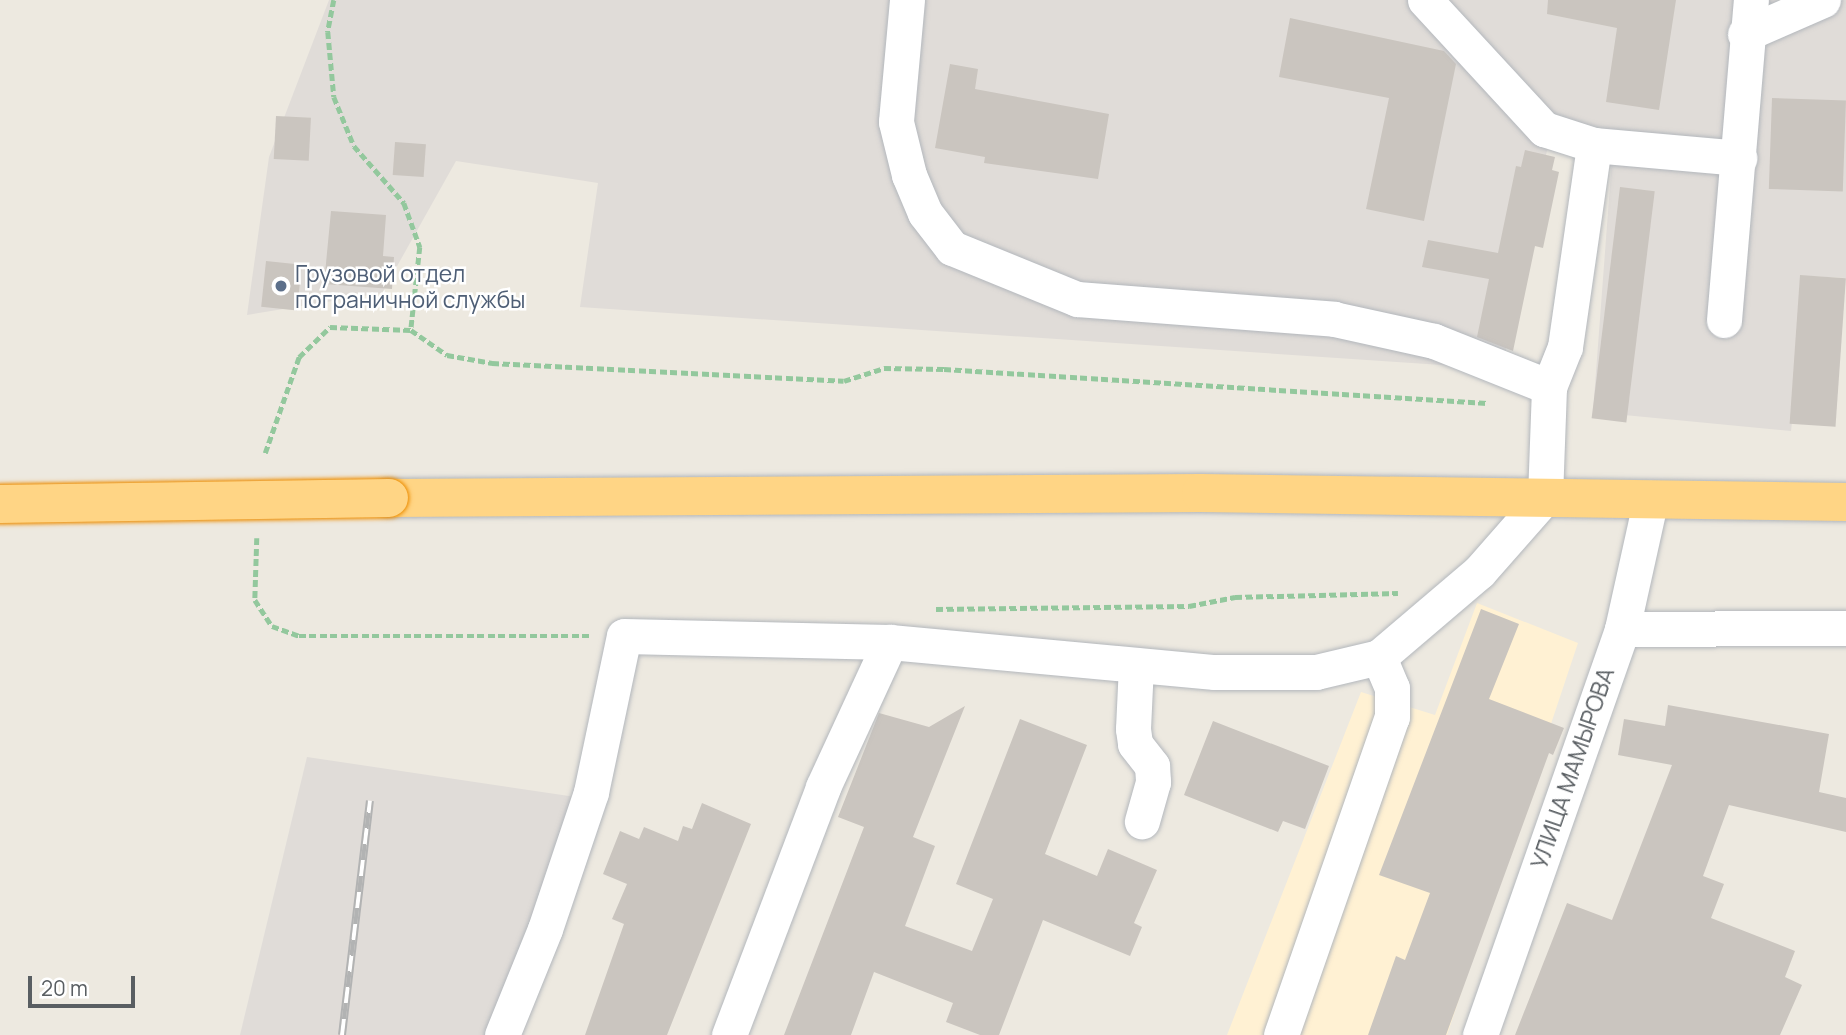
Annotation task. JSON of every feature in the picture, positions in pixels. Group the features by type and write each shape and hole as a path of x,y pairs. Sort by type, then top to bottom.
{"highway":[{"path":"0,504 389,498 1188,494 1846,502"}],"street":[{"path":"906,0 897,122 909,175 925,213 952,248 1077,299 1334,319 1434,341 1548,397"},
{"path":"1425,0 1544,129 1594,145 1739,158"},
{"path":"1724,320 1739,158 1745,34 1751,0"},
{"path":"1745,34 1823,0"},
{"path":"502,1035 591,792 624,636 890,642 1214,672 1316,672 1379,657 1455,595 1545,497 1548,397 1565,347 1594,145"},
{"name":"УЛИЦА МАМЫРОВА","path":"1480,1035 1622,629 1651,498"},
{"path":"1622,629 1846,628"},
{"path":"729,1035 823,787 890,642"},
{"path":"1282,1035 1392,717 1392,688 1379,657"},
{"path":"1136,665 1133,729 1135,744 1152,766 1153,782 1142,821"}],"path":[{"path":"334,0 328,32 334,97 354,146 404,203 420,247 411,330"},
{"path":"265,453 299,357 315,338 330,327 411,330 447,355 492,363 844,381 884,368 944,369 1548,397"},
{"path":"257,538 254,600 272,626 299,635 624,636"},
{"path":"890,642 921,616 940,607 1189,606 1235,597 1455,595"}],"shaded area":[{"path":"329,0 1846,0 1846,278 1809,276 1791,431 1593,412 1614,132 1553,117 1523,283 1501,369 580,307 598,183 456,161 382,293 247,315 269,157"},
{"path":"1477,603 1578,643 1447,1035 1227,1035 1361,692 1435,715"},
{"path":"307,757 596,800 509,1035 240,1035"}],"building":[{"path":"1548,0 1676,0 1659,110 1606,102 1617,28 1547,14"},
{"path":"1290,18 1444,51 1456,64 1424,221 1366,209 1389,98 1279,77"},
{"path":"950,64 978,69 975,89 1109,114 1098,179 984,163 985,157 935,148"},
{"path":"1772,98 1846,101 1843,192 1769,189"},
{"path":"276,116 311,118 309,161 274,159"},
{"path":"395,142 426,144 424,177 393,175"},
{"path":"1525,150 1555,157 1552,170 1559,172 1543,248 1535,246 1513,351 1477,337 1489,279 1422,267 1428,240 1498,253 1516,166 1521,167"},
{"path":"1620,187 1655,191 1626,423 1592,418"},
{"path":"331,211 386,215 383,256 394,257 392,289 324,284"},
{"name":"Грузовой отдел пограничной службы","path":"266,261 302,265 297,311 261,307"},
{"path":"1800,275 1846,278 1835,427 1790,424"},
{"path":"1481,609 1519,624 1489,699 1564,728 1553,755 1549,753 1446,1035 1368,1035 1396,956 1405,960 1430,893 1379,875"},
{"path":"1668,705 1829,734 1819,792 1846,798 1846,832 1729,805 1703,876 1724,884 1711,918 1795,951 1785,977 1802,985 1780,1035 1515,1035 1567,903 1612,920 1672,765 1618,755 1624,719 1665,726"},
{"path":"965,706 913,837 935,846 905,926 972,951 993,899 956,884 1020,719 1087,745 1045,854 1097,876 1108,849 1157,870 1134,923 1142,927 1130,956 1043,920 999,1035 980,1035 946,1022 953,1003 874,972 851,1035 784,1035 864,827 838,817 879,713 929,727"},
{"path":"1213,721 1329,766 1305,829 1283,821 1278,832 1184,795"},
{"path":"702,803 751,824 667,1035 585,1035 624,924 612,919 627,884 603,874 620,831 639,839 644,827 678,841 683,826 692,829"}],"railway":[{"path":"342,1035 370,801"}],"place":[{"name":"Грузовой отдел пограничной службы","path":"281,286"}]}
